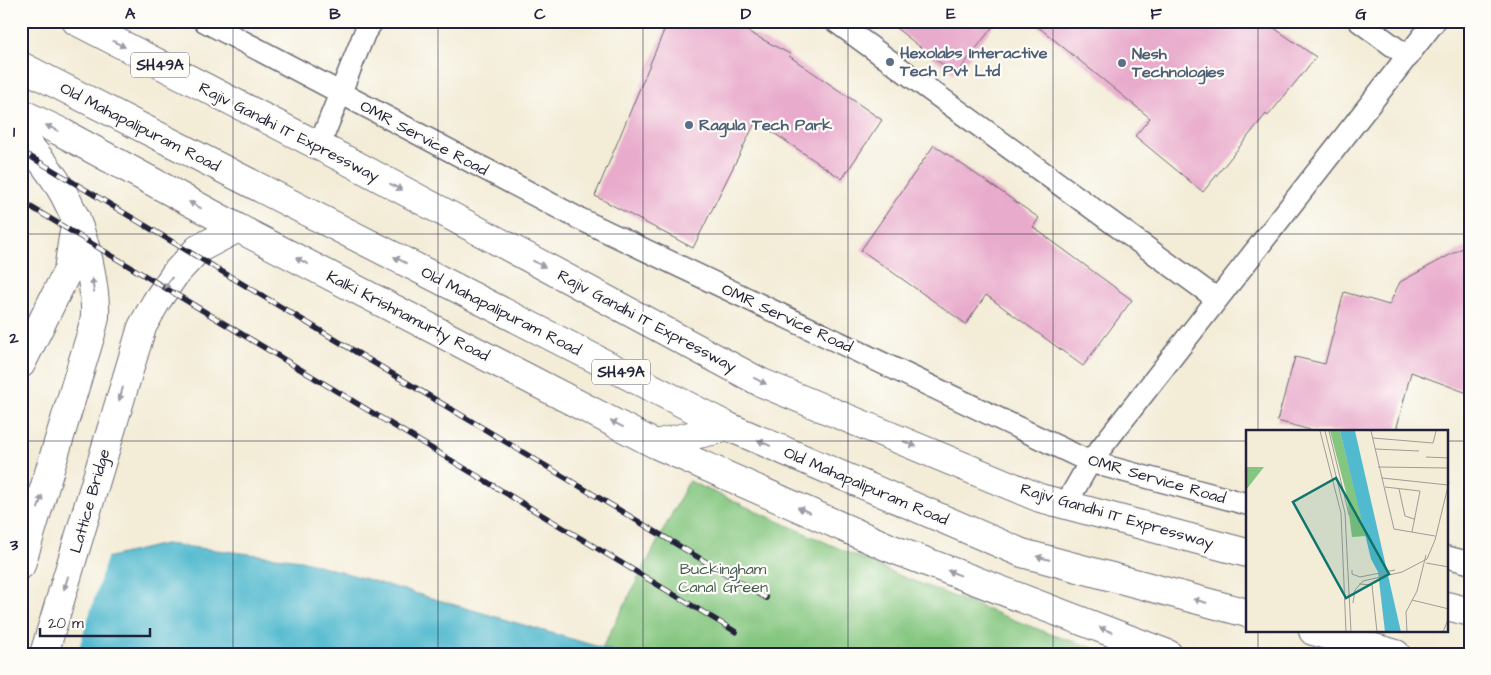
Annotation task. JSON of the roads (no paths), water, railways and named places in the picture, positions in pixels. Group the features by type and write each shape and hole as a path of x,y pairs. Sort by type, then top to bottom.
{"main road":[{"name":"Rajiv Gandhi IT Expressway","path":"76,21 318,146 760,382 1040,498 1246,552"},
{"name":"Old Mahapalipuram Road","path":"21,66 730,427 1022,553 1246,614"},
{"name":"Kalki Krishnamurty Road","path":"21,113 59,131 238,228 655,444 890,548 1168,654"},
{"path":"21,138 38,155 63,191 76,218 85,246 94,289 95,315 91,334 21,565"},
{"path":"21,364 68,270 76,218"},
{"name":"Lattice Bridge","path":"44,654 135,347 146,318 175,274 198,249 238,228"},
{"path":"655,444 730,427"},
{"path":"1448,606 1470,612"},
{"path":"1317,632 1396,654"}],"lane":[{"name":"OMR Service Road","path":"204,21 576,217 1090,462 1246,504"},
{"path":"318,146 366,32 373,21"},
{"path":"835,21 1217,299"},
{"path":"1359,21 1408,57"},
{"path":"1066,504 1090,462 1435,21"},
{"path":"1448,557 1470,563"}],"water":[{"path":"165,544 301,560 623,654 48,654 97,560"}],"railway":[{"path":"21,151 766,598"},
{"path":"21,201 736,632"}],"place":[{"name":"Hexolabs Interactive Tech Pvt Ltd","path":"890,62"},
{"name":"Nesh Technologies","path":"1122,63"},
{"name":"Ragula Tech Park","path":"689,125"}],"park label":[{"name":"Buckingham Canal Green","path":"723,578"}]}
